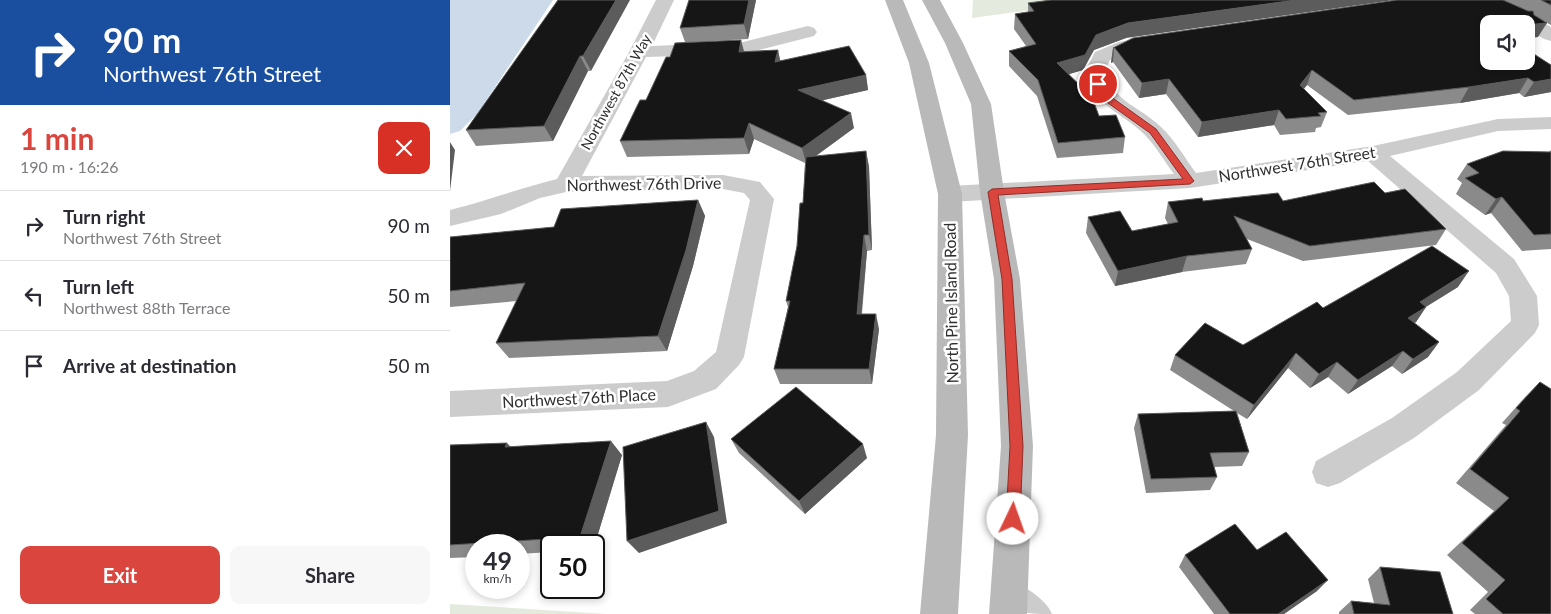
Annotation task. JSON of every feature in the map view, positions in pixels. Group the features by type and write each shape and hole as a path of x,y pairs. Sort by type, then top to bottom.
{"main road":[{"name":"North Pine Island Road","path":"894,0 919,63 950,194 952,435 939,614"},
{"path":"931,0 954,43 981,104 992,192 1007,279 1017,446 1009,603"}],"street":[{"name":"Northwest 87th Way","path":"566,184 639,52 665,0"},
{"path":"1477,1 1511,11 1551,35"},
{"path":"639,52 743,48 808,32"},
{"path":"1164,41 1126,46 1102,56 1095,71 1098,84 1111,101 1153,131 1190,181"},
{"name":"Northwest 76th Street","path":"950,194 1190,181 1373,153 1498,125 1551,123"},
{"path":"1328,472 1403,428 1468,381 1525,324 1523,296 1505,266 1373,153"},
{"name":"Northwest 76th Drive","path":"450,218 492,208 532,193 566,184 723,182 752,187 762,199 729,357 705,380"},
{"name":"Northwest 76th Place","path":"450,404 668,394 705,380"}],"lane":[{"path":"1009,603 1040,614"}],"shaded area":[{"path":"973,0 1107,0 972,18"},
{"path":"450,604 607,614 450,614"}],"water":[{"path":"450,0 553,0 477,114 460,131 450,134"}],"building":[{"path":"558,0 616,0 583,56 580,56 544,126 466,130"},
{"path":"689,0 749,0 744,24 680,28"},
{"path":"1051,0 1296,0 1128,23 1096,35 1085,55 1057,63 1092,97 1099,116 1116,115 1125,137 1058,143 1038,80 1009,51 1036,44 1015,14 1034,11 1028,3"},
{"path":"1397,0 1503,0 1528,11 1533,11 1534,15 1480,15 1480,70 1535,70 1535,55 1551,65 1551,79 1534,82 1528,78 1469,87 1354,100 1312,70 1300,85 1327,112 1318,113 1321,116 1286,119 1279,110 1202,122 1169,79 1142,83 1114,47 1133,38"},
{"path":"1541,0 1551,0 1551,5"},
{"path":"1535,16 1547,23 1535,24"},
{"path":"741,40 739,52 778,50 775,62 849,46 866,75 798,90 851,113 802,148 749,123 744,138 620,141 640,100 646,100 666,57 670,57 675,43"},
{"path":"866,151 869,235 864,235 857,314 876,314 869,369 774,369 790,301 786,301 797,246 800,203 803,203 806,157"},
{"path":"1503,151 1551,152 1551,234 1534,235 1502,197 1496,199 1465,178 1479,173 1467,164"},
{"path":"1374,182 1385,193 1405,189 1446,229 1310,246 1234,216 1252,249 1187,256 1118,271 1088,217 1120,211 1132,231 1178,222 1168,202 1202,198 1203,201 1278,193 1283,201"},
{"path":"698,200 686,250 658,336 496,343 525,283 450,291 450,237 554,227 561,209"},
{"path":"1432,246 1469,271 1420,302 1426,307 1408,318 1439,342 1413,359 1403,351 1358,380 1337,362 1319,374 1296,353 1254,405 1175,355 1205,323 1243,345 1317,302 1323,308"},
{"path":"1540,382 1551,389 1551,614 1503,614 1486,599 1505,580 1462,543 1509,498 1470,469 1520,411 1516,408"},
{"path":"796,387 863,444 799,501 731,439"},
{"path":"1236,411 1249,452 1210,453 1217,477 1151,479 1138,414"},
{"path":"706,422 719,511 627,541 623,447"},
{"path":"611,441 581,534 540,534 540,539 530,540 530,534 465,534 465,544 450,545 450,445 507,443 505,447"},
{"path":"1235,524 1257,550 1286,532 1328,580 1278,614 1230,614 1185,555"},
{"path":"1380,567 1440,572 1453,614 1354,614 1351,601 1390,605"}],"route":[{"path":"1013,519 1017,446 1007,279 992,192 1190,181 1153,131 1111,101 1098,84"}]}
